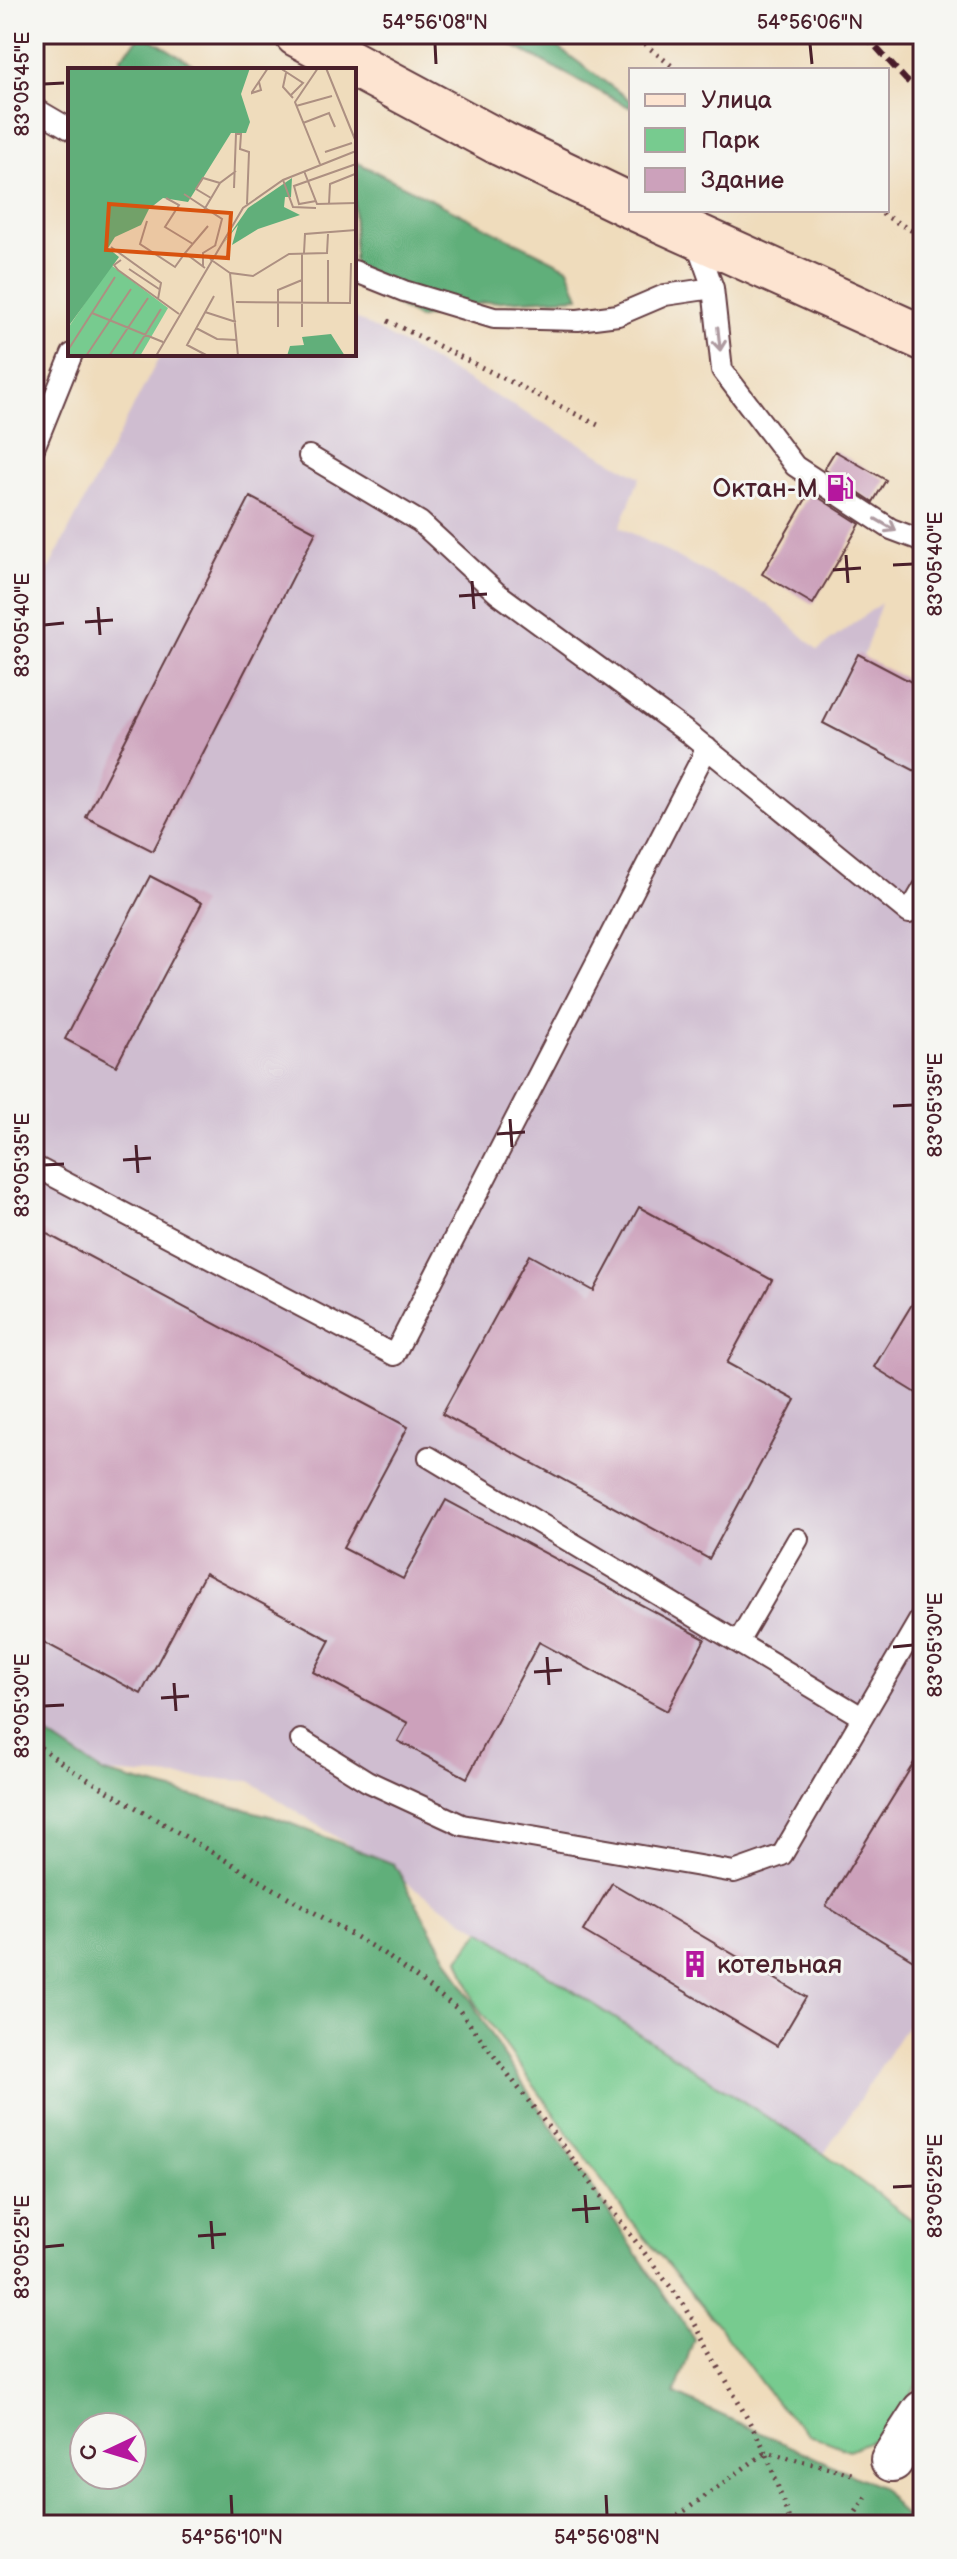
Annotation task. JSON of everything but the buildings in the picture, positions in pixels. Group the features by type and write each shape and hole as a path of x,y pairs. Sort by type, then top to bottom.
{"street":[{"path":"297,34 502,144 629,205"},
{"path":"643,212 923,338"},
{"path":"892,2460 923,2412"}],"lane":[{"path":"34,108 68,128"},
{"path":"695,237 713,288 722,370 795,466 891,529 923,541"},
{"path":"356,272 404,291 494,318 578,320 618,315 665,295 713,288"},
{"path":"34,448 71,356"},
{"path":"309,456 420,522 497,593 707,748 916,917 923,889"},
{"path":"34,1166 394,1355 707,748"},
{"path":"429,1457 862,1717"},
{"path":"738,1642 798,1539"},
{"path":"301,1740 367,1781 462,1825 734,1872 782,1855 923,1614"}],"path":[{"path":"632,34 674,68"},
{"path":"879,212 923,237"},
{"path":"382,318 602,427"},
{"path":"34,1743 72,1770 383,1953 459,2010 685,2306 766,2452 791,2525"},
{"path":"665,2525 766,2452 863,2477 892,2460"}],"shaded area":[{"path":"356,318 640,477 620,527 767,604 818,650 881,603 862,660 923,690 923,2001 824,2154 250,1781 104,1773 34,1726 34,1715 48,1689 34,1676 34,597 160,356 356,356"}],"green space":[{"path":"143,34 199,68 119,68 121,57"},
{"path":"491,34 540,34 629,100 629,107"},
{"path":"356,162 568,268 579,297 486,302 418,319 356,279"},
{"path":"34,1726 104,1773 274,1817 394,1864 496,2044 694,2339 675,2394 880,2487 911,2524 923,2513 923,2525 34,2525"},
{"path":"481,1931 824,2154 923,2228 923,2375 884,2435 849,2450 808,2434 775,2401 717,2324 630,2220 475,2003 459,1959"}],"railway":[{"path":"864,34 923,94"}],"place":[{"name":"Октан-М","path":"840,488"},
{"name":"котельная","path":"695,1964"}]}
